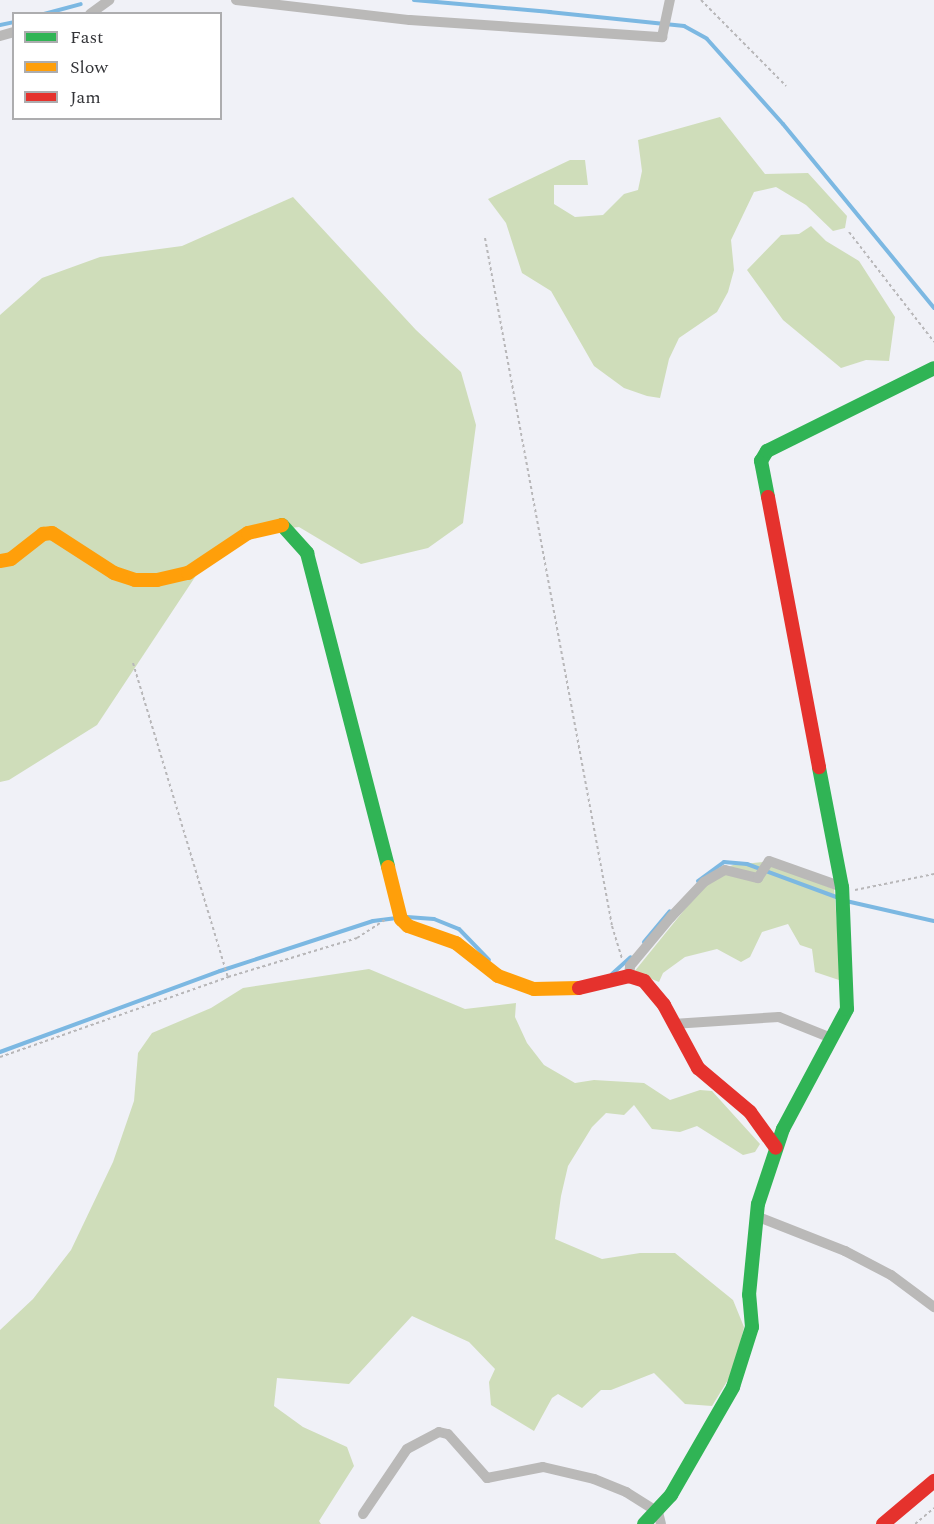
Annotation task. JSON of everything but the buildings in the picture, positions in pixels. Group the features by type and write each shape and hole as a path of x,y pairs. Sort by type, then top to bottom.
{"main road":[{"path":"644,1524 659,1518 733,1387 743,1362 752,1327 749,1295 756,1216 776,1148 848,1009 841,890 761,461 768,451 934,368"},
{"path":"0,561 11,559 43,534 52,533 60,535 114,573 135,580 157,580 188,573 248,533 285,524 307,553 397,912 408,926 442,937 498,976 534,989 574,989 629,976 644,981 654,991 698,1068 750,1112 776,1148"},
{"path":"883,1524 934,1481"}],"street":[{"path":"93,12 109,0"},
{"path":"236,0 410,20 662,37 670,0"},
{"path":"629,976 630,966 671,917 704,882 725,870 758,878 769,861 841,890"},
{"path":"673,1024 779,1017 831,1038"},
{"path":"756,1216 854,1256 891,1275 934,1307"},
{"path":"363,1514 407,1449 439,1432 448,1434 487,1478 549,1468 612,1485 659,1518"}],"path":[{"path":"701,0 786,86"},
{"path":"849,232 934,342"},
{"path":"484,238 618,954"},
{"path":"133,663 228,977"},
{"path":"841,890 934,874"},
{"path":"0,1057 228,977 357,938 397,912"},
{"path":"915,1524 934,1508"}],"green space":[{"path":"720,117 765,174 808,173 847,216 845,228 833,231 806,205 776,187 754,192 731,240 734,270 728,292 717,312 679,338 669,359 660,398 647,396 624,388 594,366 551,291 522,273 506,223 488,199 570,160 585,160 588,185 554,185 554,204 575,217 603,215 624,194 638,190 642,171 638,140"},
{"path":"293,197 416,330 461,372 476,425 463,523 428,548 361,564 299,527 262,531 203,565 97,725 9,780 0,782 0,315 42,278 100,257 182,246"},
{"path":"811,226 826,241 859,261 895,317 889,361 866,360 841,368 783,320 747,270 781,235 799,234"},
{"path":"763,862 834,889 842,981 815,972 812,949 800,945 788,924 762,932 750,957 741,962 717,949 685,957 663,973 659,982 634,972 715,872 733,865"},
{"path":"369,969 465,1009 516,1003 515,1017 527,1043 544,1065 575,1083 594,1080 644,1083 670,1100 700,1090 712,1091 760,1144 755,1152 743,1155 697,1126 680,1132 652,1129 634,1105 624,1115 606,1113 592,1127 568,1166 561,1196 555,1239 602,1259 640,1253 675,1253 733,1300 744,1327 734,1370 712,1406 685,1404 654,1373 611,1390 601,1390 582,1408 558,1394 552,1398 534,1431 491,1405 489,1382 495,1369 469,1342 412,1316 349,1384 277,1378 274,1406 303,1427 347,1447 354,1466 319,1521 321,1524 0,1524 0,1330 33,1299 71,1250 113,1162 134,1101 138,1053 152,1033 211,1008 243,988"}],"waterway":[{"path":"414,0 550,12"},
{"path":"51,12 81,4"},
{"path":"549,12 684,26 707,39 783,124 934,308"},
{"path":"0,25 12,22"},
{"path":"698,881 724,862 747,864 839,898"},
{"path":"846,901 934,921"},
{"path":"644,942 670,911"},
{"path":"407,917 434,919 459,929 489,960"},
{"path":"0,1052 220,971 373,921 397,918"},
{"path":"612,974 631,957"}],"traffic: fast":[{"path":"768,497 761,461 767,451 934,368"},
{"path":"282,525 307,553 388,867"},
{"path":"644,1524 671,1495 733,1387 752,1327 749,1295 758,1204 783,1129 847,1009 842,887 819,767"}],"traffic: slow":[{"path":"0,561 11,559 43,534 52,533 114,573 135,580 157,580 188,573 248,533 282,525"},
{"path":"388,867 401,919 408,926 456,943 498,976 534,989 579,988"}],"traffic: jam":[{"path":"768,497 819,767"},
{"path":"579,988 629,976 644,981 664,1005 698,1068 750,1112 776,1148"},
{"path":"883,1524 934,1481"}]}
